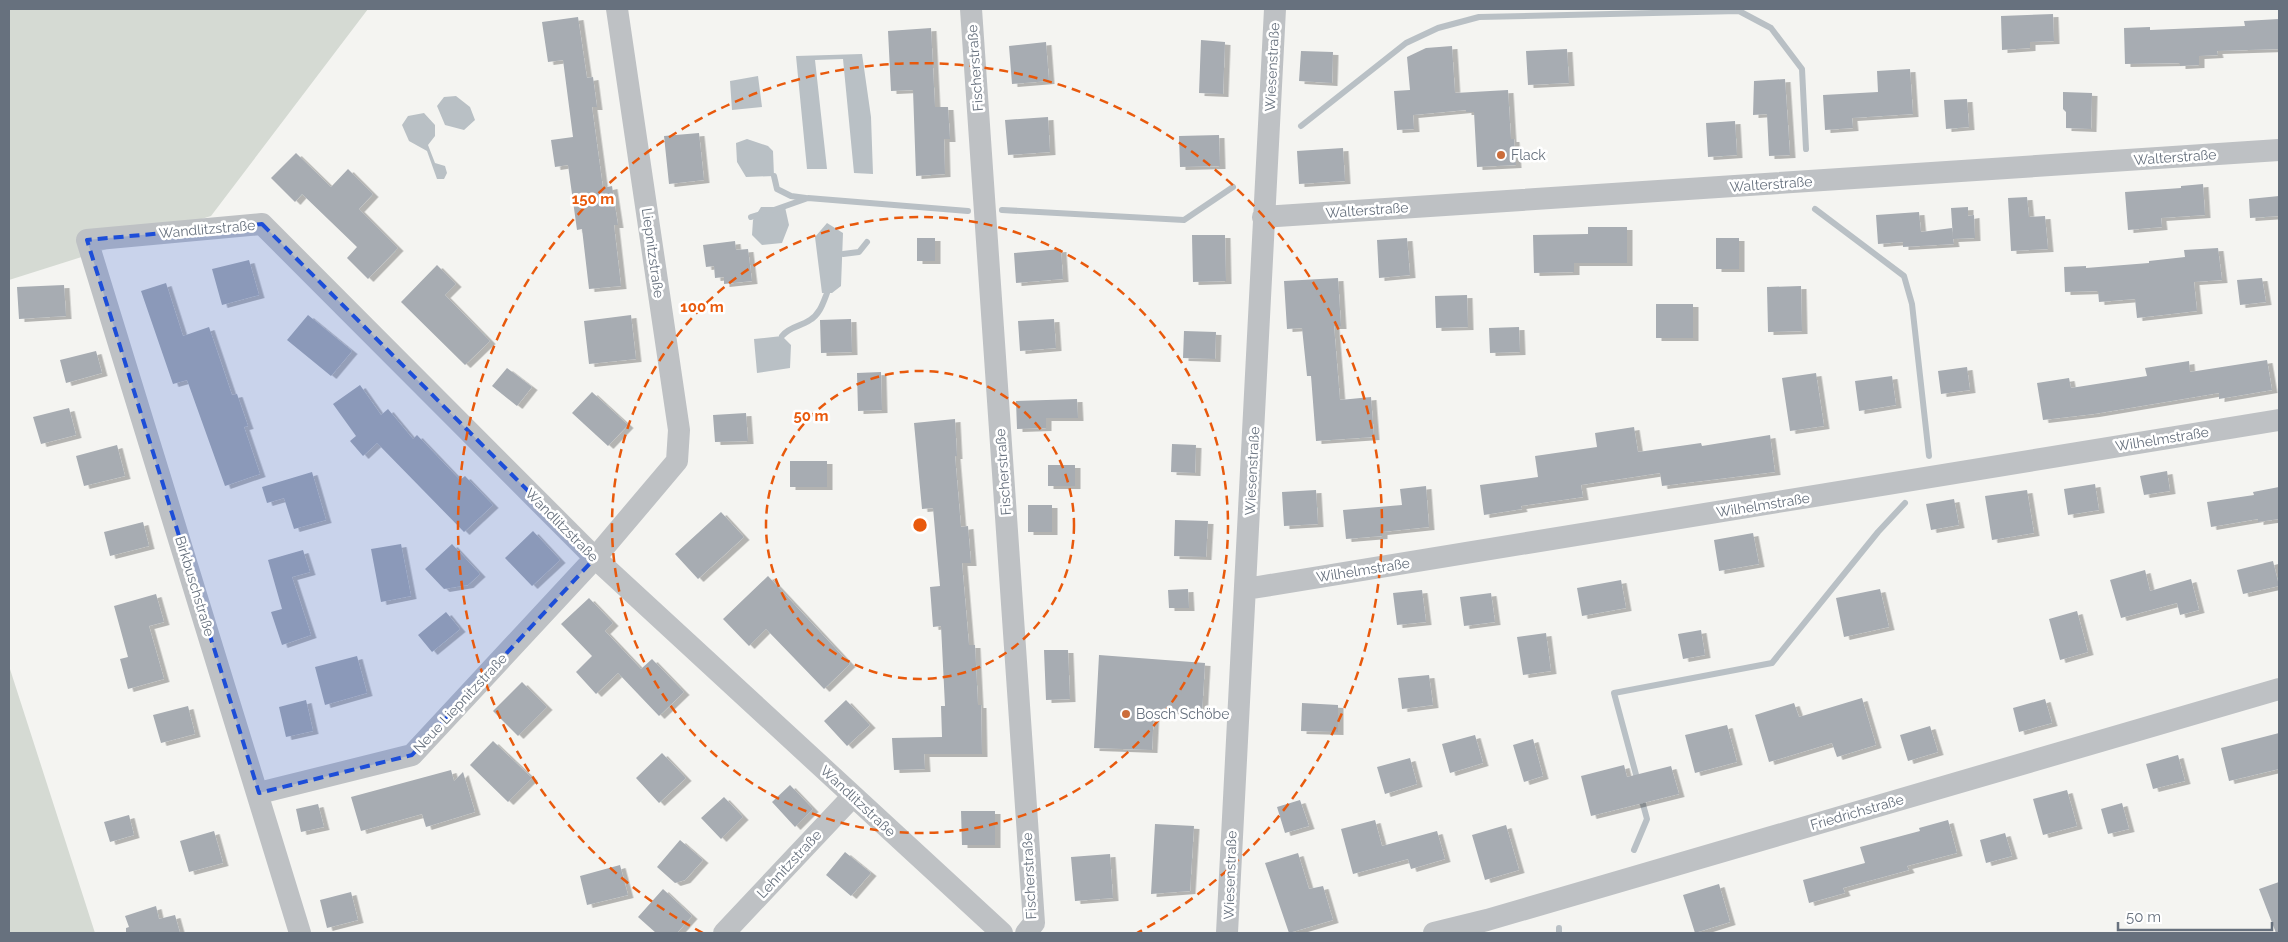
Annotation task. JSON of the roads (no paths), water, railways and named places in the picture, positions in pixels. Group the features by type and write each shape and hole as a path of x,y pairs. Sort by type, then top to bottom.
{"street":[{"name":"Liepnitzstraße","path":"595,558 677,462 679,430 617,9"},
{"name":"Fischerstraße","path":"971,9 1034,922 1026,933"},
{"name":"Wiesenstraße","path":"1227,933 1275,9"},
{"name":"Walterstraße","path":"1263,217 2279,150"},
{"name":"Wandlitzstraße","path":"88,240 262,224 595,558 1002,933"},
{"name":"Birkbuschstraße","path":"88,240 259,793 300,933"},
{"name":"Wilhelmstraße","path":"1246,589 2279,420"},
{"name":"Neue Liepnitzstraße","path":"259,793 412,755 595,558"},
{"name":"Friedrichstraße","path":"1434,933 1525,909 2279,689"},
{"name":"Lehnitzstraße","path":"724,933 853,796"}],"waterway":[{"path":"1301,126 1406,43 1438,28 1479,17 1739,11 1771,28 1802,69 1806,149"},
{"path":"774,176 777,189 791,196 806,198"},
{"path":"1002,210 1184,220 1233,187"},
{"path":"774,210 808,198 968,211"},
{"path":"1815,209 1904,276 1912,304 1929,456"},
{"path":"751,217 764,213"},
{"path":"843,254 859,252 867,242"},
{"path":"782,336 788,330 813,318 821,308 827,293"},
{"path":"1638,782 1614,693 1772,663 1878,532 1905,503"},
{"path":"1634,850 1647,819 1641,797"},
{"path":"1559,928 1559,933"}],"place":[{"name":"Flack","path":"1501,155"},
{"name":"Bosch Schöbe","path":"1126,714"}]}
